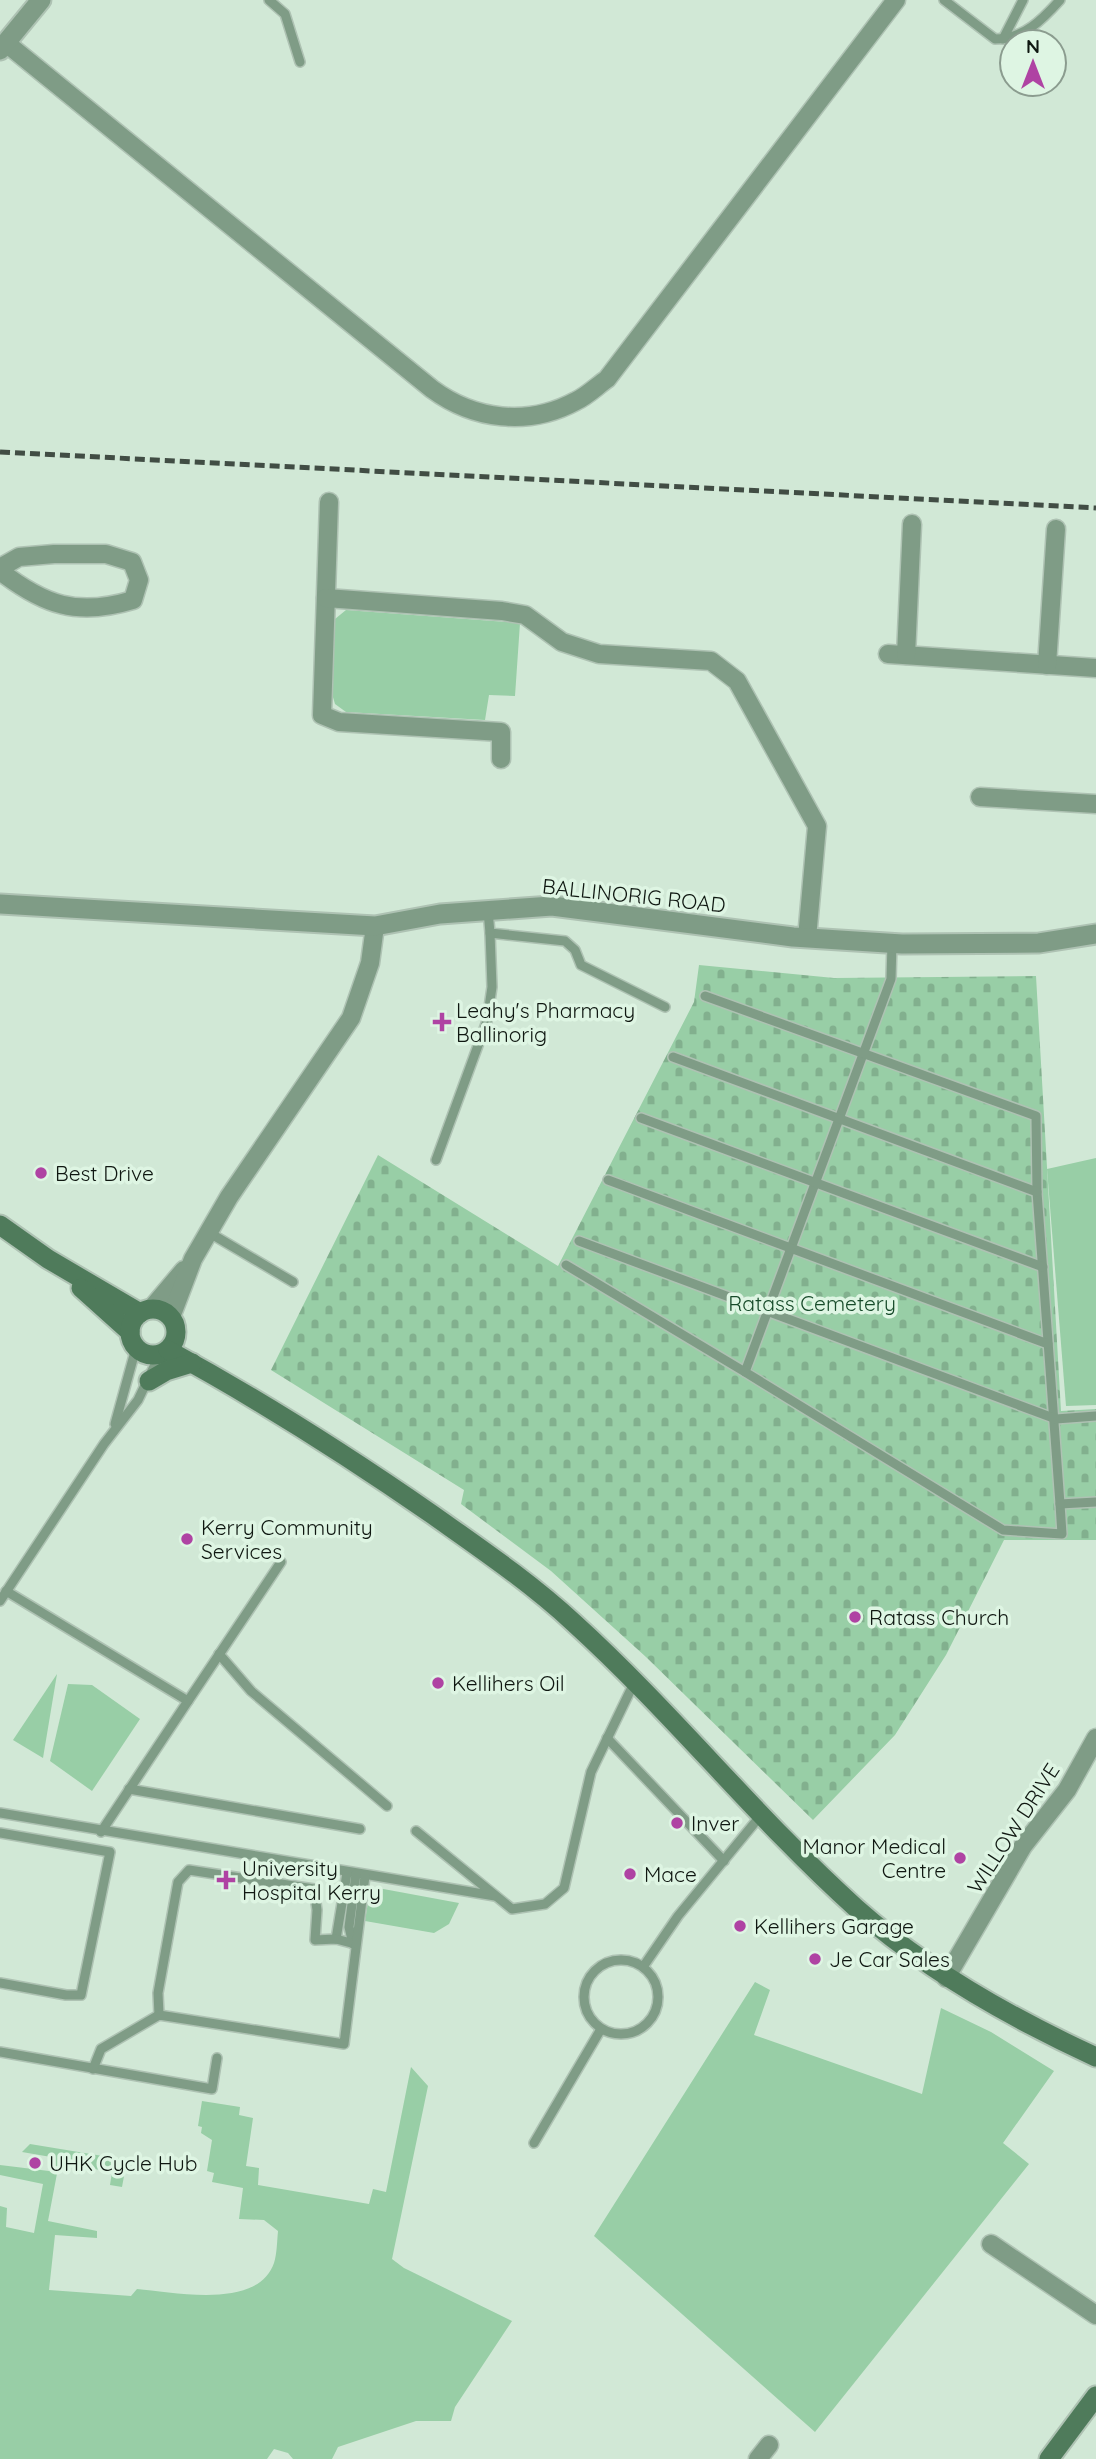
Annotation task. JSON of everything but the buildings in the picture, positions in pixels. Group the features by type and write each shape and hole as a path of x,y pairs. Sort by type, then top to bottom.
{"main road":[{"path":"0,1225 48,1259 145,1311 162,1310 171,1317 176,1326 168,1347 148,1355 48,1259"},
{"path":"133,1340 133,1321 145,1311"},
{"path":"168,1347 247,1393"},
{"path":"168,1347 247,1393 365,1468 488,1553 571,1620 636,1680 762,1813 859,1910 946,1978 1096,2057"},
{"path":"149,1381 166,1371 192,1363"},
{"path":"1049,2459 1096,2396"}],"street":[{"path":"41,0 3,47 432,389 456,406 495,418 536,414 576,402 607,379 896,0"},
{"path":"329,502 323,715 339,722 501,732 501,759"},
{"path":"912,524 897,655 1096,668"},
{"path":"1047,665 1056,530"},
{"path":"106,554 132,562 139,580 133,600 111,606 74,606 41,600 0,570 19,556 106,554"},
{"path":"326,598 525,615 562,642 620,657 712,661 737,681 817,826 807,938"},
{"path":"980,797 1096,804"},
{"name":"BALLINORIG ROAD","path":"0,904 375,926 440,914 552,906 807,938 892,943 1039,943 1096,934"},
{"path":"171,1317 193,1259 208,1232 261,1146 332,1051 351,1018 369,963 375,926"},
{"path":"145,1311 193,1259"},
{"name":"WILLOW DRIVE","path":"946,1978 1023,1846 1067,1790 1096,1738"},
{"path":"991,2244 1096,2315"}],"lane":[{"path":"269,0 285,14 300,62"},
{"path":"944,0 998,39"},
{"path":"1009,28 1023,0"},
{"path":"1028,28 1041,22 1060,0"},
{"path":"436,1160 487,1021 492,986 488,909"},
{"path":"490,933 565,941 575,950 581,965 665,1007"},
{"path":"745,1372 891,979 892,943"},
{"path":"566,1265 1003,1530 1062,1534 1056,1419 1037,1192 1036,1116 705,996"},
{"path":"673,1056 1037,1192"},
{"path":"640,1118 1043,1267"},
{"path":"608,1180 1048,1345"},
{"path":"208,1232 293,1282"},
{"path":"579,1241 1056,1419 1096,1416"},
{"path":"112,1432 133,1340"},
{"path":"0,1601 149,1381 168,1347"},
{"path":"1060,1504 1096,1502"},
{"path":"101,1832 281,1562"},
{"path":"6,1591 188,1702"},
{"path":"219,1654 251,1690 387,1807"},
{"path":"416,1831 512,1909 545,1904 564,1888 590,1772 636,1680"},
{"path":"607,1738 724,1861"},
{"path":"129,1789 360,1829"},
{"path":"0,1813 495,1896"},
{"path":"643,1967 678,1916 762,1813"},
{"path":"0,1983 66,1995 81,1995 110,1852 4,1834"},
{"path":"159,2014 158,1993 178,1882 189,1870 314,1889 317,1910 315,1940 336,1939 353,1944"},
{"path":"336,1939 356,1874"},
{"path":"93,2069 101,2049 159,2014 344,2044 356,1874"},
{"path":"609,1962 632,1962 643,1967 657,1988 655,2012 638,2030 626,2034 601,2029 586,2011 584,1999 590,1976 609,1962"},
{"path":"534,2143 601,2029"},
{"path":"0,2052 212,2089 217,2058"}],"green space":[{"path":"346,610 520,623 515,696 489,695 485,720 346,712 335,704 330,687 335,619"},
{"name":"Ratass Cemetery","path":"699,965 834,978 1036,976 1061,1411 1096,1409 1096,1540 1004,1540 946,1655 895,1735 813,1820 646,1657 551,1571 461,1504 464,1490 271,1370 378,1155 558,1266 694,1002"},
{"path":"1096,1158 1096,1405 1066,1406 1047,1169"},
{"path":"57,1674 43,1758 13,1740"},
{"path":"68,1684 92,1685 140,1719 92,1791 50,1761"},
{"path":"378,1888 459,1903 449,1924 434,1933 365,1921 370,1889"},
{"path":"755,1982 770,1990 754,2035 922,2094 941,2008 991,2032 1054,2071 1003,2143 1029,2164 815,2432 594,2236"},
{"path":"411,2067 428,2086 392,2259 404,2268 512,2321 455,2407 451,2421 416,2421 338,2447 332,2459 293,2459 288,2453 274,2449 267,2459 0,2459 0,2206 7,2208 6,2227 34,2233 43,2184 0,2175 0,2165 49,2171 51,2157 22,2152 30,2144 127,2160 122,2187 110,2185 112,2172 59,2163 48,2221 97,2231 97,2238 55,2235 49,2290 131,2296 137,2289 213,2295 233,2293 251,2287 265,2278 274,2263 278,2231 264,2220 239,2219 243,2188 212,2182 214,2173 207,2171 212,2140 201,2133 202,2127 198,2126 202,2101 240,2107 239,2115 253,2118 246,2166 259,2168 258,2185 369,2204 373,2189 386,2192"}],"railway":[{"path":"0,452 1096,508"}],"place":[{"name":"Leahy's Pharmacy Ballinorig","path":"442,1022"},
{"name":"Best Drive","path":"41,1173"},
{"name":"Kerry Community Services","path":"187,1539"},
{"name":"Ratass Church","path":"855,1617"},
{"name":"Kellihers Oil","path":"438,1683"},
{"name":"Inver","path":"677,1823"},
{"name":"Manor Medical Centre","path":"960,1858"},
{"name":"Mace","path":"630,1874"},
{"name":"University Hospital Kerry","path":"226,1880"},
{"name":"Kellihers Garage","path":"740,1926"},
{"name":"Je Car Sales","path":"815,1959"},
{"name":"UHK Cycle Hub","path":"35,2163"}]}
